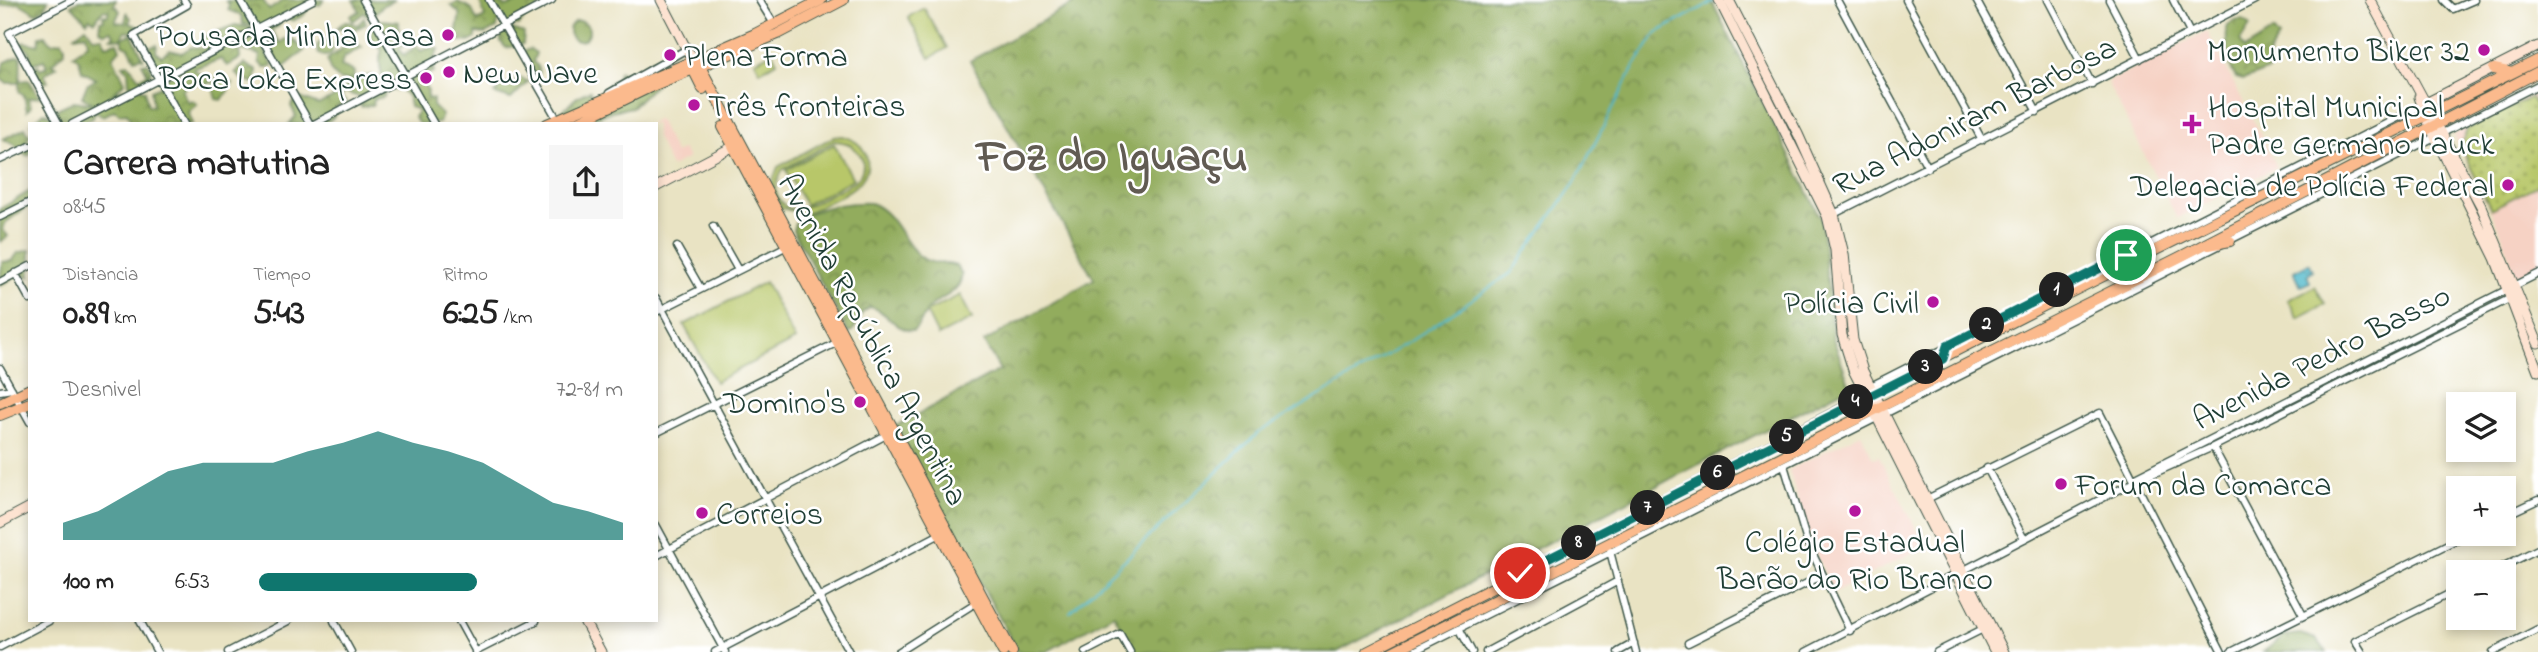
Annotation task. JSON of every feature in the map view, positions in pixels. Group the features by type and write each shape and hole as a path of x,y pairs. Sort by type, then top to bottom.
{"main road":[{"name":"Avenida República Argentina","path":"661,0 944,532 1012,652"},
{"path":"557,122 593,103 774,24 821,0"},
{"path":"578,122 650,87 692,60 778,34 843,0"},
{"path":"1719,0 1830,215"},
{"path":"1729,0 1798,134 1830,215 1842,335 1867,392 1927,499 1960,574"},
{"path":"2370,0 2439,135 2481,206 2513,292 2538,371"},
{"path":"2424,105 2538,47"},
{"path":"1367,652 1596,535 1616,531 1878,412 2178,258 2538,60"},
{"path":"2494,69 2512,73"},
{"path":"1392,652 1600,547 1616,531 1867,392 1943,359 2352,153 2538,72"},
{"path":"2439,135 2470,209 2538,343"},
{"path":"2352,153 2357,138"},
{"path":"658,186 736,145"},
{"path":"2470,209 2481,206"},
{"path":"2195,248 2230,241"},
{"path":"2170,243 2178,258"},
{"path":"2154,251 2161,266"},
{"path":"1943,359 1947,346"},
{"path":"0,403 14,392 28,389"},
{"path":"0,415 26,405"},
{"path":"1878,412 1995,647 2004,652"},
{"path":"0,523 28,508"},
{"name":"Avenida República Argentina","path":"944,532 1003,652"},
{"path":"1596,535 1600,547"},
{"path":"585,622 601,652"}],"street":[{"path":"57,122 9,33 73,0"},
{"path":"183,122 134,35 187,5 184,0"},
{"path":"240,0 311,122"},
{"path":"76,122 313,0"},
{"path":"363,0 433,122"},
{"path":"489,0 554,122"},
{"path":"316,122 552,0"},
{"path":"759,0 774,24"},
{"path":"1838,0 1928,168"},
{"path":"1906,0 1982,141"},
{"path":"1976,0 2037,112"},
{"path":"2048,0 2092,84"},
{"path":"2109,0 2140,59"},
{"path":"2173,0 2190,33"},
{"path":"2235,0 2239,8"},
{"name":"Rua Adoniram Barbosa","path":"1830,215 1982,141 2255,0"},
{"path":"2444,0 2453,9 2474,0"},
{"path":"1412,652 1784,465 1878,412 2230,241 2538,85"},
{"path":"1867,392 1947,346 2424,105"},
{"path":"0,160 28,147"},
{"path":"0,217 28,203"},
{"path":"713,226 738,270"},
{"path":"790,244 659,310 849,652"},
{"path":"677,247 701,289"},
{"path":"0,282 28,267"},
{"path":"15,273 28,296"},
{"name":"Avenida Pedro Basso","path":"2136,479 2213,447 2513,292 2538,274"},
{"name":"Avenida Pedro Basso","path":"1806,652 1960,574 2136,479 2513,292"},
{"path":"658,432 841,340"},
{"path":"0,369 14,392 26,405"},
{"path":"0,391 14,392"},
{"path":"1927,499 2100,413 2222,652"},
{"path":"658,555 891,433"},
{"path":"2213,447 2303,615"},
{"path":"1784,465 1793,502 1821,576 1850,631"},
{"path":"1987,468 2024,539"},
{"path":"2516,510 2538,499"},
{"path":"658,529 724,650"},
{"path":"715,652 724,650 944,532"},
{"path":"2231,652 2446,545"},
{"path":"2516,560 2538,549"},
{"path":"1610,551 1636,652"},
{"path":"1688,643 1821,576"},
{"path":"1486,652 1618,581"},
{"path":"2362,652 2356,641 2446,596"},
{"path":"898,652 977,602"},
{"path":"0,646 48,622"},
{"path":"141,622 157,652"},
{"path":"228,652 286,622"},
{"path":"335,622 351,652"},
{"path":"460,622 476,652 534,622"},
{"path":"1937,652 1987,627"},
{"path":"1459,628 1472,652"},
{"path":"2493,652 2538,629"},
{"path":"1085,652 1120,634 1130,652"},
{"path":"1430,643 1437,652"},
{"path":"1618,652 1634,643"}],"shaded area":[{"name":"Hospital Municipal Padre Germano Lauck","path":"2207,31 2277,167 2177,218 2107,82"},
{"name":"Delegacia de Polícia Federal","path":"2538,91 2538,267 2516,278 2502,235 2453,135"},
{"path":"658,119 675,153 683,149 688,158 671,167 658,141 658,122 653,122"},
{"path":"1861,433 1873,458 1879,456 1925,546 1834,593 1812,546 1789,470"}],"green space":[{"path":"0,0 48,0 45,8 36,13 19,3 0,6"},
{"path":"80,0 116,0 114,5 120,11 115,22 125,23 127,13 131,18 129,23 137,26 137,31 124,32 122,38 132,34 144,60 142,57 135,59 129,47 123,45 123,39 111,38 114,35 111,31 104,33 99,29 100,21 104,20 103,15 107,16 109,11 103,10 95,21 89,18 87,22 71,5"},
{"path":"263,0 269,10 284,0 324,0 320,5 310,4 304,15 293,21 282,16 279,26 271,30 280,43 285,39 293,39 304,51 284,67 280,67 252,25 243,24 241,15 228,10 229,3 225,1"},
{"path":"353,0 395,0 383,5 372,17 364,13 353,21 350,16 360,11"},
{"path":"479,0 499,0 506,7 520,2 537,5 542,13 528,14 518,26 508,26 498,20 497,28 485,34 476,33 476,38 469,42 455,40 460,14 451,5 458,2 471,8 477,21 485,17"},
{"path":"1080,0 1711,0 1821,218 1833,338 1850,386 1337,652 1134,652 1114,614 1046,652 1018,652 896,426 1000,370 984,342 1094,279 970,61"},
{"path":"924,8 947,48 930,58 908,17"},
{"path":"364,18 366,24 353,30 348,36 345,37 343,27 336,29 345,21 358,25"},
{"path":"380,20 399,22 399,29 395,32 404,45 399,49 403,55 417,46 421,51 439,49 432,63 434,72 427,74 422,83 428,91 427,98 433,99 433,106 442,115 439,122 418,122 414,117 419,110 410,107 408,97 400,89 389,91 380,66 382,50 371,38 370,30"},
{"path":"2242,20 2250,25 2240,41 2245,49 2273,31 2279,38 2269,53 2269,70 2243,80 2236,78 2233,72 2227,40 2227,27 2233,21"},
{"path":"579,21 586,24 589,31 586,38 579,41 572,38 569,31 572,24"},
{"path":"235,25 251,28 255,33 255,41 261,44 273,66 264,68 259,62 260,55 239,49 240,59 227,66 221,59 193,69 212,81 206,85 189,82 182,91 188,102 192,100 197,104 188,112 191,122 131,122 127,113 119,114 115,110 103,116 95,111 93,118 83,122 34,122 44,112 56,119 57,109 74,101 95,104 82,97 87,85 96,79 82,71 79,59 73,55 88,43 86,34 74,36 86,27 93,37 102,37 106,45 117,42 120,49 113,57 125,82 108,98 126,89 145,90 148,106 153,106 151,90 161,86 167,77 185,72 183,69 158,65 149,47 157,45 156,52 161,56 170,50 182,53 191,47 204,49 207,44 202,44 203,37"},
{"path":"511,29 524,33 523,44 506,48 501,42 500,33"},
{"path":"45,35 51,43 62,41 65,52 51,64 57,66 44,75 48,81 45,83 37,80 37,74 32,70 38,65 40,69 47,66 44,60 31,64 29,50 21,45 24,42 38,45 40,36"},
{"path":"325,40 331,42 331,54 325,56 319,54 317,48 319,42"},
{"path":"352,41 362,47 343,58 341,66 355,72 352,80 371,75 371,83 385,88 384,97 374,99 373,105 362,107 359,104 362,98 344,92 349,80 339,80 330,70 327,60"},
{"path":"530,49 536,53 533,62 538,66 539,74 533,74 521,52"},
{"path":"772,52 777,62 760,71 755,61"},
{"path":"21,57 20,81 29,80 40,97 28,98 31,106 27,111 24,95 19,91 19,83 6,83 0,78 4,63"},
{"path":"652,59 672,68 632,107 612,111 587,122 552,122 554,116 579,95 590,91 592,96 608,91 609,83 617,79 619,71 637,76 650,69 648,63"},
{"path":"142,63 148,63 152,70 146,84 129,85 128,71 123,65 128,64 139,78 148,74"},
{"path":"245,64 257,71 255,83 242,79 235,73"},
{"path":"216,78 233,83 222,100 216,99 213,88"},
{"path":"522,78 528,82 511,99 495,94 503,85"},
{"path":"342,93 342,99 346,102 337,107 331,119 325,122 291,122 296,116 291,106 298,97 318,105"},
{"name":"Delegacia de Polícia Federal","path":"2531,97 2538,112 2538,185 2491,209 2461,148 2467,129"},
{"path":"25,128 28,133 28,156 14,144 3,139"},
{"path":"833,137 847,137 861,147 868,165 865,175 848,191 804,214 781,208 770,188 778,167","holes":["834,141 853,147 861,157 863,163 859,177 850,185 806,206 798,209 785,206 775,188 782,170"]},
{"path":"834,144 853,179 805,205 786,170"},
{"path":"28,192 28,206 5,223 3,230 8,236 0,242 0,209"},
{"path":"852,203 871,203 888,215 917,254 928,261 956,266 962,275 957,287 930,307 913,331 900,327 882,312 870,307 862,313 853,331 848,332 793,230 796,222 814,211"},
{"path":"28,250 28,276 19,274 0,286 2,262 12,261 18,253"},
{"path":"765,282 795,340 715,382 684,325"},
{"path":"2315,286 2325,304 2298,318 2288,300"},
{"path":"960,295 972,319 938,336 926,312"},
{"path":"2300,634 2316,639 2327,652 2263,652 2284,636"}],"water":[{"path":"2309,263 2313,270 2307,275 2310,282 2301,286 2294,271"}],"waterway":[{"path":"1070,612 1258,433 1412,340 1511,273 1574,184 1634,67 1656,33 1716,0"}],"place":[{"name":"Pousada Minha Casa","path":"448,35"},
{"name":"Monumento Biker 32","path":"2484,50"},
{"name":"Plena Forma","path":"670,55"},
{"name":"New Wave","path":"449,72"},
{"name":"Boca Loka Express","path":"426,78"},
{"name":"Três fronteiras","path":"694,105"},
{"name":"Hospital Municipal Padre Germano Lauck","path":"2192,124"},
{"name":"Delegacia de Polícia Federal","path":"2508,185"},
{"name":"Polícia Civil","path":"1933,302"},
{"name":"Domino's","path":"860,402"},
{"name":"Forum da Comarca","path":"2061,484"},
{"name":"Colégio Estadual Barão do Rio Branco","path":"1855,511"},
{"name":"Correios","path":"702,513"}],"district":[{"name":"Foz do Iguaçu","path":"1112,154"}],"route":[{"path":"1520,573 1943,359 1947,346 2126,255"}]}
